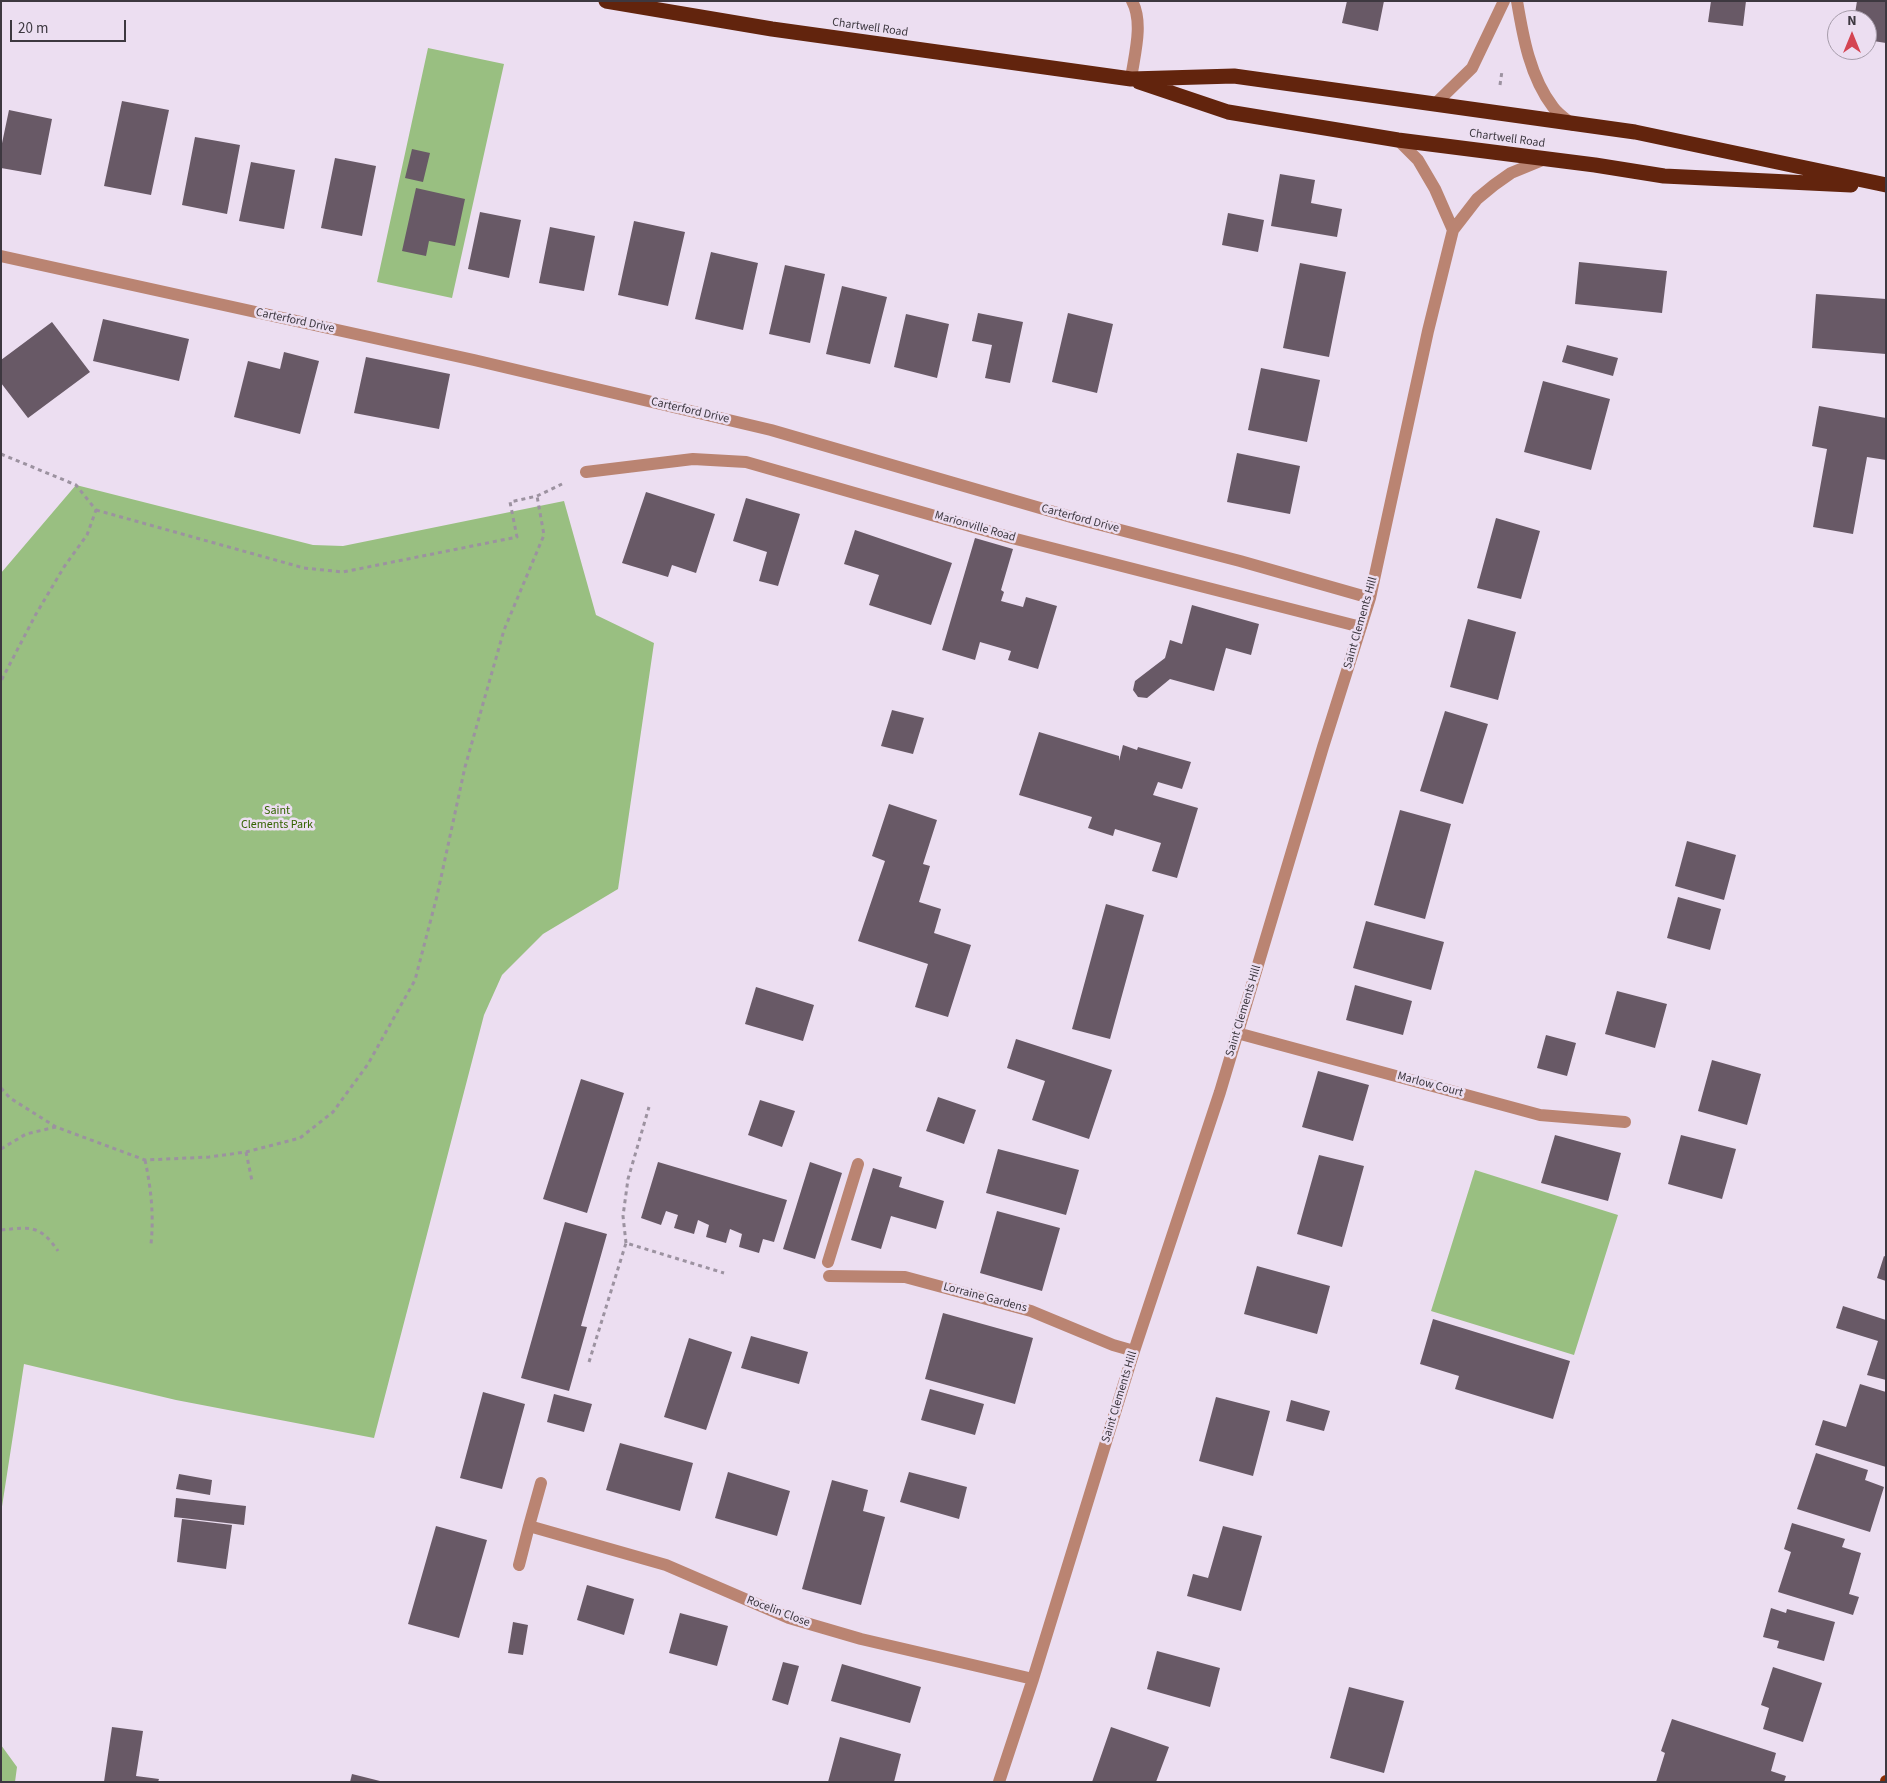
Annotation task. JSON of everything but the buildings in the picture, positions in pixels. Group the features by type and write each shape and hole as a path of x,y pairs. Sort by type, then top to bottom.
{"highway":[{"name":"Chartwell Road","path":"606,1 772,29 1131,79 1234,76 1663,137 1886,186"},
{"name":"Chartwell Road","path":"1131,79 1228,112 1398,140 1664,176 1886,186"}],"street":[{"path":"1131,79 1137,24 1136,8 1132,1"},
{"path":"1434,105 1472,68 1504,1"},
{"path":"1517,1 1523,36 1537,82 1553,108 1573,125"},
{"path":"1398,140 1418,160 1435,189 1453,230"},
{"name":"Saint Clements Hill","path":"999,1782 1134,1350 1220,1092 1323,747 1370,598 1428,331 1453,230 1477,199 1494,185 1511,173 1545,159"},
{"name":"Carterford Drive","path":"1,256 474,360 771,430 1078,519 1240,561 1370,598"},
{"name":"Marionville Road","path":"586,472 693,459 746,462 1012,538 1361,627"},
{"name":"Marlow Court","path":"1237,1033 1540,1115 1625,1122"},
{"path":"828,1262 858,1164"},
{"name":"Lorraine Gardens","path":"829,1276 905,1277 1031,1311 1113,1345 1134,1350"},
{"path":"518,1565 542,1483"},
{"name":"Rocelin Close","path":"529,1526 666,1565 789,1618 861,1639 1032,1679"}],"path":[{"path":"1,454 76,485 96,510 304,568 343,572 517,537 510,502 537,496 586,472"},
{"path":"1,1088 10,1098 56,1127 145,1160 209,1157 246,1152 300,1138 333,1112 368,1064 415,980 437,896 464,767 504,630 544,535 537,496"},
{"path":"1,681 36,614 64,567 87,535 96,510"},
{"path":"589,1362 626,1243 623,1216 628,1179 649,1107"},
{"path":"1,1149 26,1134 56,1127"},
{"path":"246,1152 252,1181"},
{"path":"145,1160 151,1190 153,1224 151,1244"},
{"path":"1,1230 39,1230 48,1236 58,1251"},
{"path":"626,1243 724,1273"}],"green space":[{"path":"428,48 504,64 452,298 377,282"},
{"name":"Saint Clements Park","path":"76,485 313,545 343,546 564,501 596,615 654,643 618,889 543,934 502,975 484,1015 374,1438 176,1400 24,1364 1,1513 1,573"},
{"path":"1475,1170 1618,1215 1574,1355 1431,1311"},
{"path":"1,1745 17,1767 15,1782 1,1782"}]}
